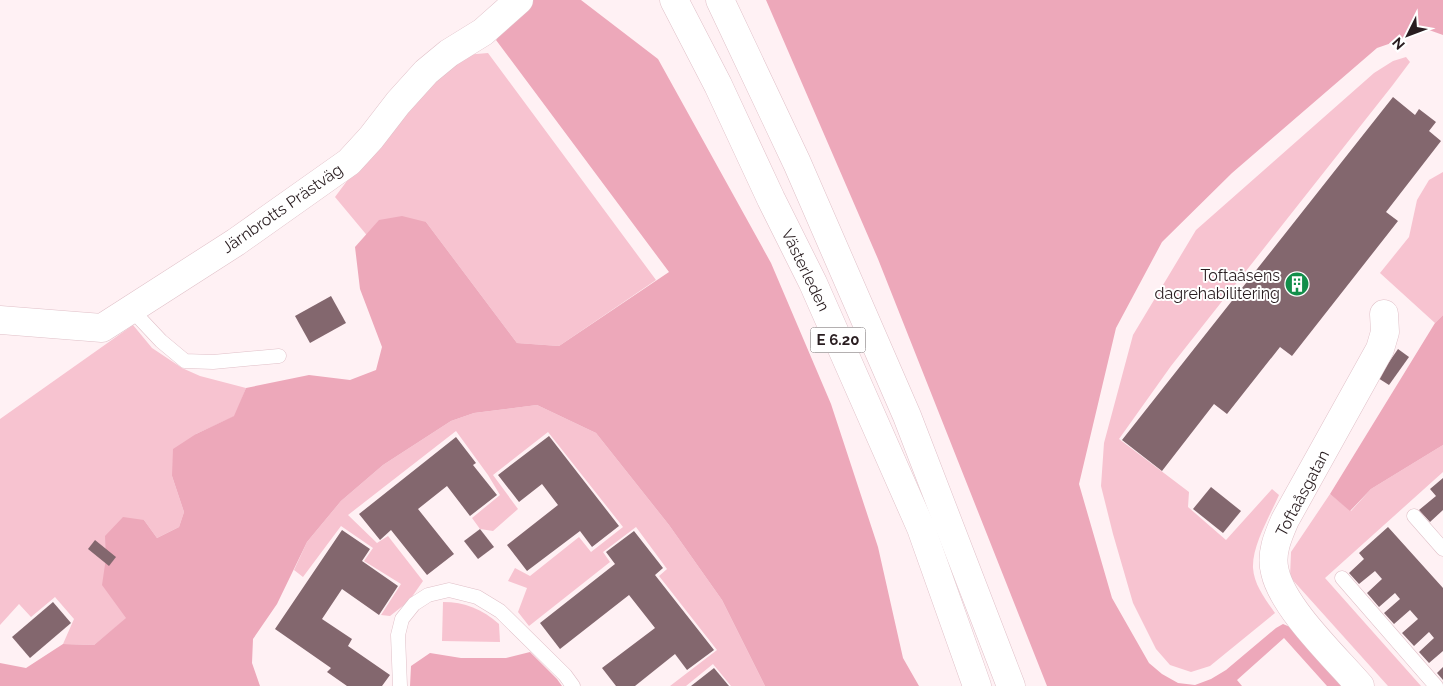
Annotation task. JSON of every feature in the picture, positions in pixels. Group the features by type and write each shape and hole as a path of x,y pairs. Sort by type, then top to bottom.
{"main road":[{"name":"Järnbrotts Prästväg","path":"0,320 102,328 130,308 236,242 349,162 426,72 449,53 483,32 519,0"},
{"name":"Västerleden","path":"674,0 718,85 771,199 813,283 920,528 977,686"},
{"name":"Västerleden","path":"720,0 797,163 907,416 946,521 1012,686"},
{"name":"Toftaåsgatan","path":"1360,686 1292,609 1274,571 1274,557 1277,538 1286,520 1380,349 1385,332 1384,314"}],"lane":[{"path":"130,308 160,341 185,361 213,362 279,356"},
{"path":"1414,516 1443,549"},
{"path":"1342,578 1436,686"},
{"path":"400,686 398,635 402,619 414,604 428,595 449,590 477,597 500,611 565,675 573,686"}],"shaded area":[{"path":"530,0 581,0 658,59 771,263 831,404 878,547 903,658 919,686 765,686 722,600 669,525 596,433 537,405 474,413 451,421 383,465 341,501 307,542 277,604 253,639 252,663 260,686 0,686 0,663 26,668 63,644 94,645 126,618 102,585 106,558 105,536 123,517 144,520 157,538 179,527 184,512 172,476 173,449 196,434 234,416 246,388 309,375 350,380 376,370 382,347 360,289 355,247 379,220 402,216 426,222 517,343 559,346 669,272 496,40 511,17"},
{"path":"766,0 1443,0 1443,35 1429,30 1377,48 1232,173 1162,242 1116,328 1079,484 1112,598 1149,663 1162,674 1178,683 1195,685 1211,679 1226,670 1283,624 1290,627 1343,686 1327,686 1284,638 1237,680 1242,686 1047,686 878,259"},
{"path":"488,53 656,280 559,346 517,343 426,222 385,257 335,197 376,142 396,110 465,55"},
{"path":"1406,57 1410,62 1392,86 1171,366 1119,439 1189,492 1188,507 1226,540 1272,489 1279,495 1258,540 1253,559 1254,574 1258,586 1275,613 1210,666 1191,672 1170,665 1156,649 1133,603 1101,486 1104,443 1133,335 1196,230 1374,73 1393,61"},
{"path":"1443,172 1443,315 1435,323 1380,273 1409,237 1417,200 1429,180"},
{"path":"1443,315 1443,445 1371,489 1350,511 1330,494 1435,323"},
{"path":"133,325 152,348 182,368 200,376 246,388 235,416 196,434 172,476 184,512 179,527 157,538 144,520 127,618 94,645 63,644 74,619 55,597 31,617 19,604 0,625 0,419"},
{"path":"537,405 596,433 669,525 722,600 765,686 731,686 713,664 686,686 670,686 717,650 659,576 667,569 636,527 603,552 610,562 529,626 518,612 527,588 508,581 515,568 530,576 579,537 591,552 623,527 548,432 493,475 518,509 493,531 480,529 472,518 500,495 456,431 348,515 377,543 388,536 423,581 409,601 390,616 381,615 401,584 364,561 373,548 341,526 303,577 294,570 307,542 341,501 383,465 451,421 474,413"},
{"path":"1443,445 1443,472 1325,578 1421,686 1388,686 1290,577 1291,552 1330,494 1351,511 1371,489"},
{"path":"443,602 466,605 480,610 493,619 499,624 500,642 442,641"},
{"path":"530,652 562,686 410,686 411,666 430,653 461,658 506,658"}],"building":[{"name":"Toftaåsens dagrehabilitering","path":"1393,97 1415,115 1419,109 1436,122 1429,131 1441,141 1386,212 1398,221 1292,356 1280,347 1227,414 1214,404 1162,471 1122,440"},
{"path":"331,296 346,323 310,343 295,316"},
{"path":"1398,349 1409,357 1389,385 1378,378"},
{"path":"549,436 619,526 592,547 580,531 527,571 507,545 558,505 542,484 519,502 498,475"},
{"path":"456,437 476,463 473,465 497,495 470,516 447,486 418,509 454,554 427,575 391,530 380,540 359,514"},
{"path":"1443,478 1443,510 1430,522 1419,510 1436,496 1430,489"},
{"path":"1211,487 1241,511 1223,533 1193,509"},
{"path":"1388,527 1443,588 1443,651 1429,663 1419,652 1434,638 1429,632 1414,646 1402,633 1418,619 1410,610 1394,624 1384,613 1400,599 1395,593 1379,607 1367,593 1382,579 1375,571 1359,584 1349,573 1364,559 1359,553"},
{"path":"480,529 494,547 478,559 464,541"},
{"path":"342,530 370,549 362,561 398,586 379,615 342,589 322,619 352,639 348,646 390,675 382,686 347,686 327,672 331,668 275,629"},
{"path":"634,531 663,568 655,575 714,650 687,670 675,654 635,686 616,686 602,668 655,628 629,595 560,649 540,623 615,564 606,552"},
{"path":"95,540 116,557 109,566 88,549"},
{"path":"53,602 71,623 30,658 12,637"},
{"path":"1443,667 1443,680 1437,673"},
{"path":"714,668 729,686 691,686"}],"place":[{"name":"Toftaåsens dagrehabilitering","path":"1297,284"}]}
